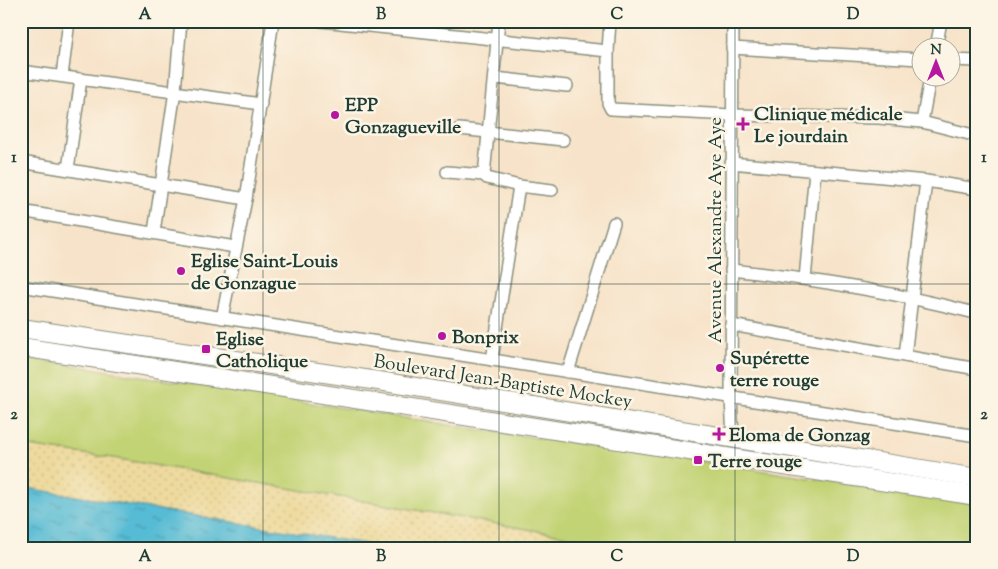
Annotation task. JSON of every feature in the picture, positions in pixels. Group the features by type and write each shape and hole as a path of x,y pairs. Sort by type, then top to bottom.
{"highway":[{"name":"Boulevard Jean-Baptiste Mockey","path":"21,328 385,382 977,478"},
{"path":"21,347 977,496"}],"street":[{"path":"62,76 69,21"},
{"path":"154,232 175,91 181,21"},
{"path":"222,318 246,199 273,21"},
{"path":"321,21 608,51"},
{"path":"484,175 499,41 499,21"},
{"path":"610,21 608,103 611,109 731,115 879,118 922,122 977,136"},
{"name":"Avenue Alexandre Aye Aye","path":"733,21 731,115 731,398 733,439"},
{"path":"938,38 941,21"},
{"path":"732,48 910,58"},
{"path":"960,60 977,61"},
{"path":"21,72 81,78 261,104"},
{"path":"68,169 81,78"},
{"path":"495,78 567,86"},
{"path":"922,122 928,88"},
{"path":"460,129 488,134 562,140"},
{"path":"21,162 246,199"},
{"path":"731,163 926,181 977,188"},
{"path":"805,279 815,171"},
{"path":"447,172 484,175 487,178 519,186 552,190"},
{"path":"905,356 926,181"},
{"path":"492,360 519,186"},
{"path":"21,211 235,247"},
{"path":"568,372 614,222"},
{"path":"731,270 805,279 912,297 971,312"},
{"path":"21,286 977,436"},
{"path":"731,325 977,369"}],"sand":[{"path":"21,445 113,458 638,548 390,548 21,487"}],"green space":[{"path":"21,357 474,429 720,464 977,504 977,548 638,548 113,458 21,445"}],"water":[{"path":"21,487 390,548 21,548"}],"place":[{"name":"EPP Gonzagueville","path":"335,115"},
{"name":"Clinique médicale Le jourdain","path":"743,124"},
{"name":"Eglise Saint-Louis de Gonzague","path":"181,271"},
{"name":"Bonprix","path":"442,336"},
{"name":"Eglise Catholique","path":"206,349"},
{"name":"Supérette terre rouge","path":"720,368"},
{"name":"Eloma de Gonzag","path":"719,434"},
{"name":"Terre rouge","path":"698,460"}]}
